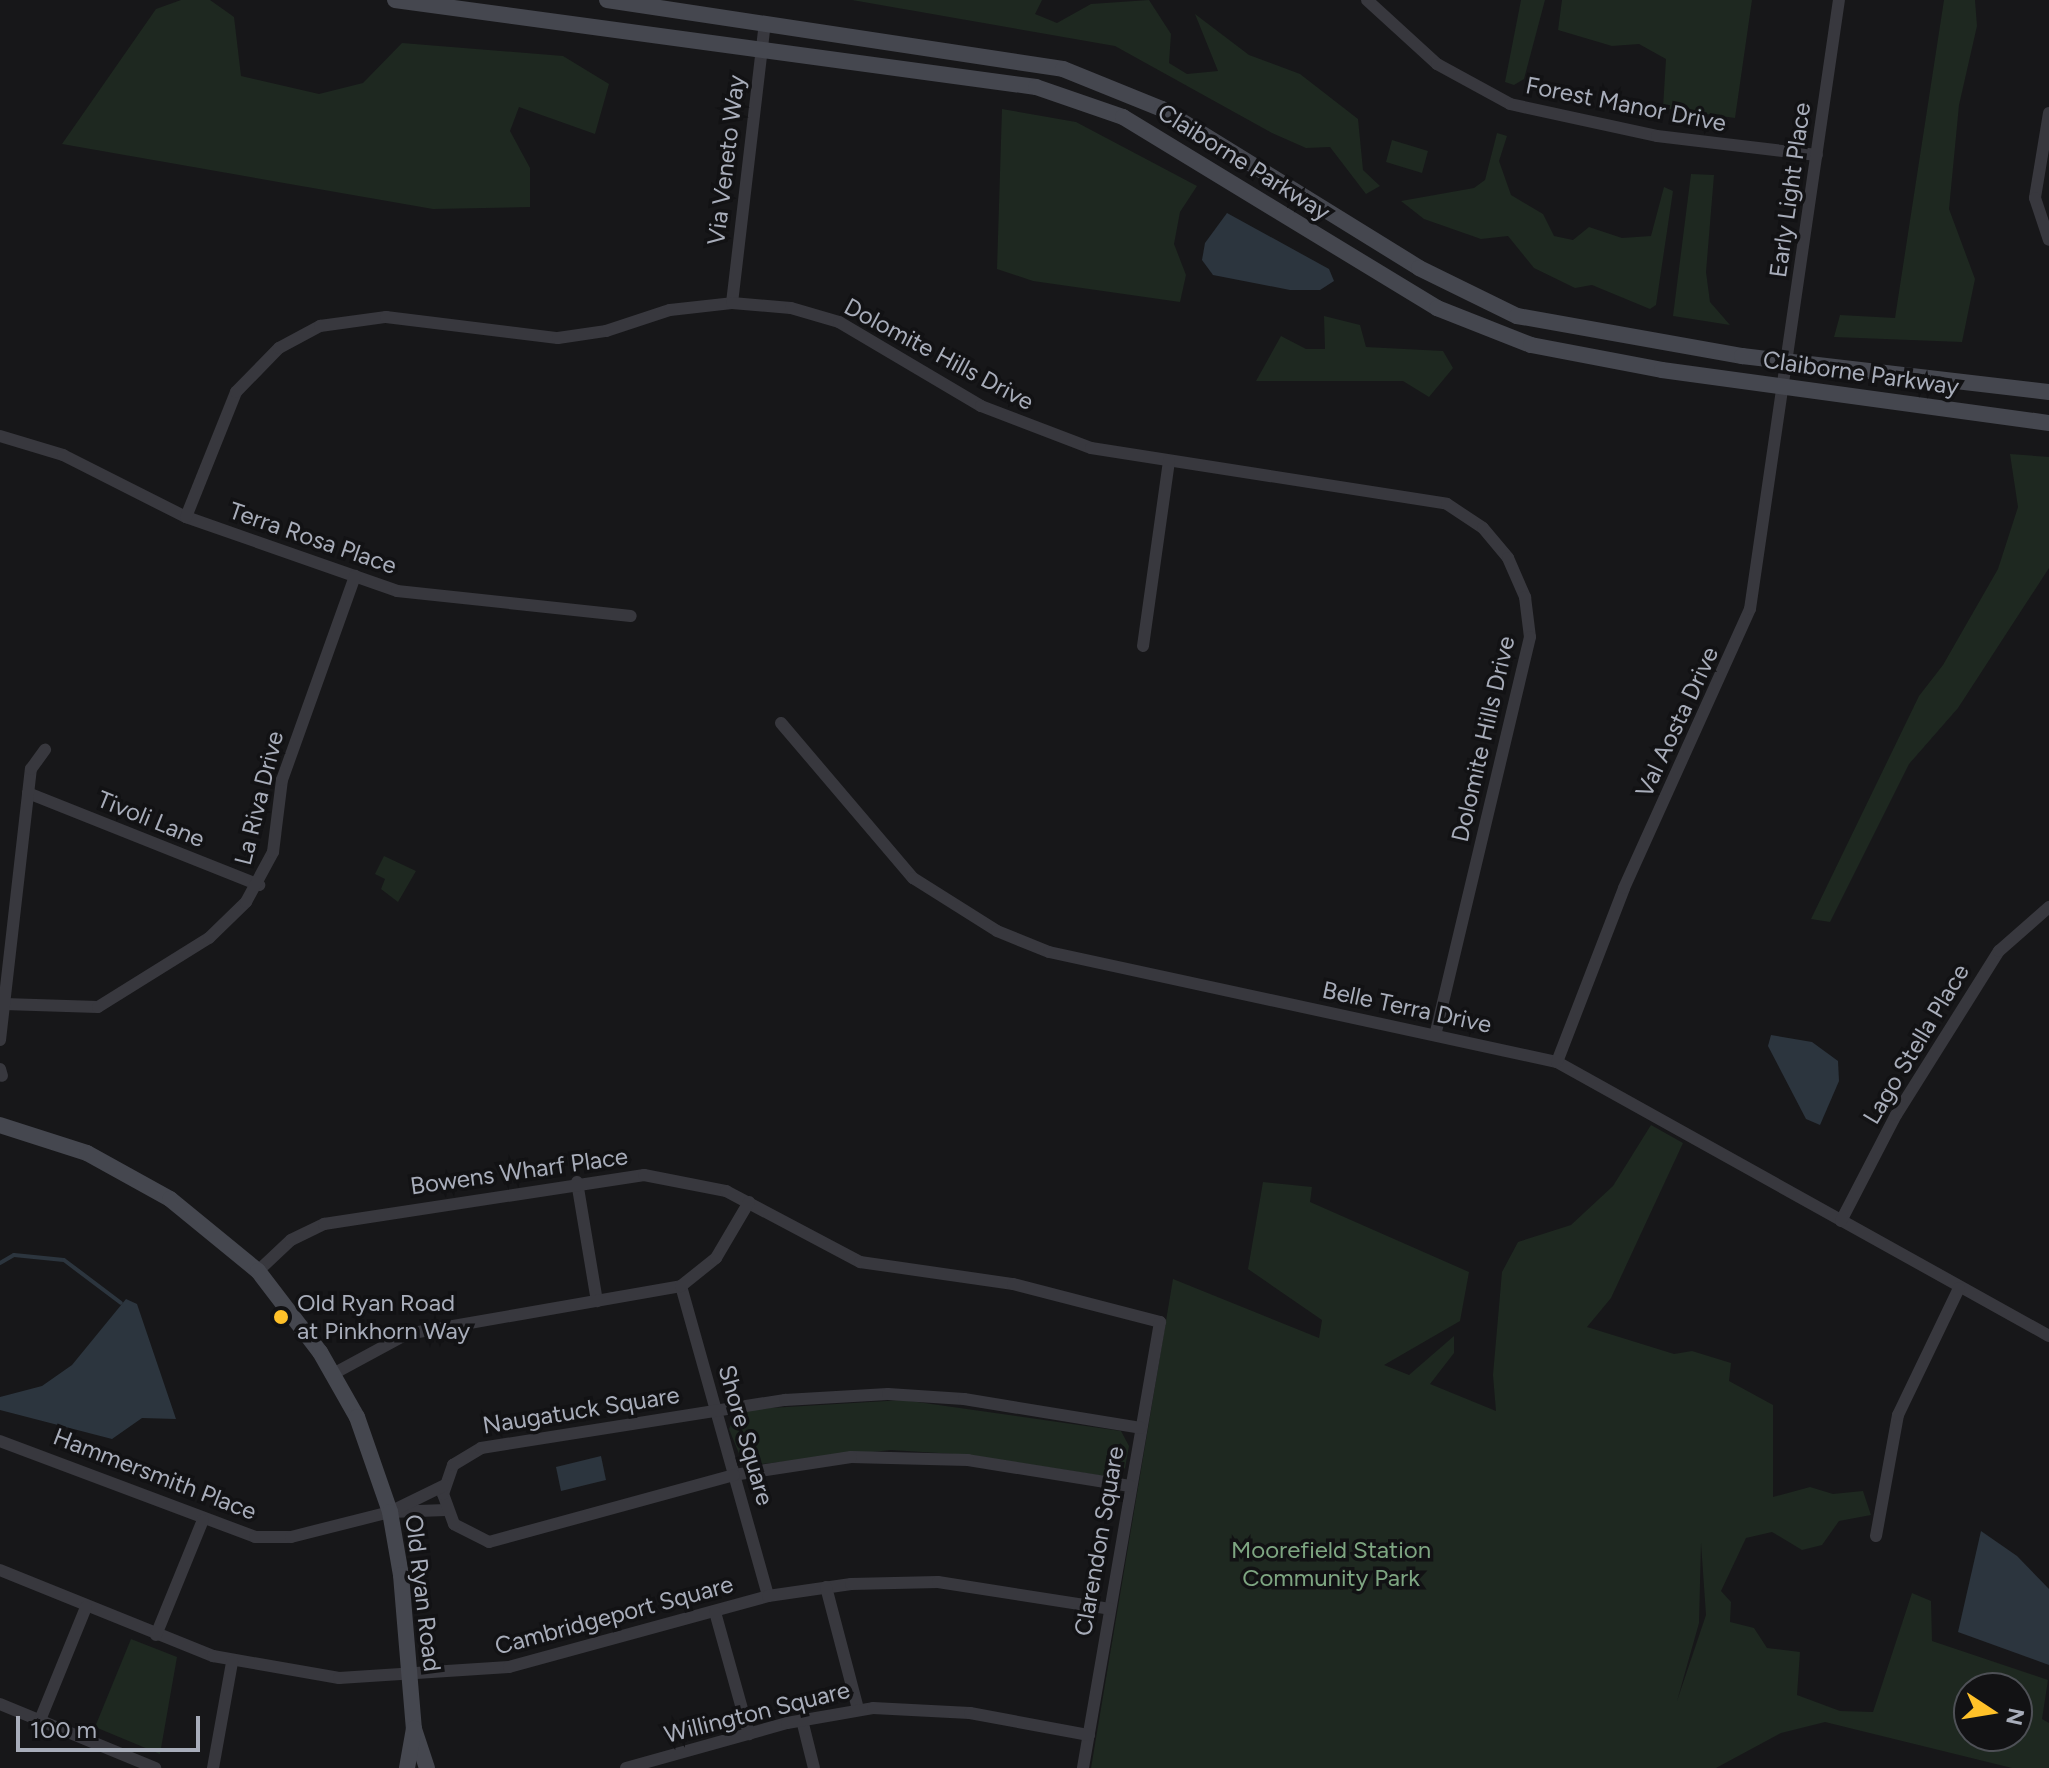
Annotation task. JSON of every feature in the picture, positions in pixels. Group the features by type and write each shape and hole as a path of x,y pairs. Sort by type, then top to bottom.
{"main road":[{"name":"Claiborne Parkway","path":"395,0 976,76 1075,98 1164,138 1408,292 1470,323 1579,356 2049,423"},
{"name":"Claiborne Parkway","path":"607,0 1063,69 1162,109 1419,268 1517,316 1579,332 1787,363 2049,392"},
{"name":"Old Ryan Road","path":"0,1125 119,1168 173,1201 258,1271 333,1374 371,1452 390,1512 414,1729 427,1768"},
{"name":"Old Ryan Road","path":"407,1768 414,1729"}],"street":[{"name":"Forest Manor Drive","path":"1367,0 1383,5 1437,64 1510,104 1657,136 1817,155"},
{"name":"Early Light Place","path":"1784,385 1839,0"},
{"name":"Via Veneto Way","path":"732,303 765,24"},
{"path":"2049,113 2035,198 2049,240"},
{"name":"Dolomite Hills Drive","path":"186,517 236,392 279,348 320,326 386,317 558,338 606,331 670,310 732,303 791,308 839,322 1016,422 1091,448 1428,497 1483,528 1518,576 1529,617 1528,658 1435,1035"},
{"name":"Val Aosta Drive","path":"1557,1062 1624,888 1750,609 1784,385"},
{"name":"Terra Rosa Place","path":"0,436 63,455 186,517 355,576 433,598 631,616"},
{"path":"1143,646 1169,461"},
{"name":"La Riva Drive","path":"4,1004 76,1010 120,997 209,938 259,885 277,839 282,780 355,576"},
{"name":"Belle Terra Drive","path":"781,723 913,878 997,931 1049,952 1557,1062 2049,1336"},
{"path":"0,1040 31,769 45,750"},
{"name":"Tivoli Lane","path":"28,793 259,885"},
{"name":"Lago Stella Place","path":"1841,1221 1896,1115 1999,951 2049,907"},
{"name":"Bowens Wharf Place","path":"258,1271 291,1240 324,1224 577,1182 668,1177 749,1202 852,1260 1013,1284 1160,1322"},
{"path":"577,1182 597,1301"},
{"path":"333,1374 407,1334 681,1286 716,1258 749,1202"},
{"name":"Shore Square","path":"681,1286 768,1596"},
{"path":"1876,1536 1898,1415 1959,1288"},
{"name":"Clarendon Square","path":"1083,1768 1160,1322"},
{"name":"Naugatuck Square","path":"445,1485 453,1465 481,1448 716,1411 888,1394 976,1401 1141,1428"},
{"name":"Hammersmith Place","path":"0,1441 203,1520 276,1539 390,1512 446,1510"},
{"path":"445,1485 446,1510 473,1539 500,1542 734,1475 847,1457 918,1456 1130,1486"},
{"name":"Hammersmith Place","path":"390,1512 445,1485"},
{"path":"156,1635 203,1520"},
{"name":"Cambridgeport Square","path":"0,1570 156,1635 232,1662 325,1677 410,1676 518,1666 768,1596 826,1587 938,1582 1110,1609"},
{"path":"826,1587 858,1709"},
{"path":"40,1720 86,1607"},
{"path":"715,1612 749,1734"},
{"path":"213,1768 232,1662"},
{"path":"0,1704 155,1768"},
{"name":"Willington Square","path":"626,1768 802,1720 858,1709 970,1713 1089,1735"},
{"path":"802,1720 814,1768"}],"green space":[{"path":"181,0 210,0 234,17 241,76 319,94 363,83 402,43 563,56 609,84 595,134 519,107 510,131 530,168 530,207 433,209 62,144 156,9"},
{"path":"852,0 1042,0 1035,14 1057,23 1091,4 1149,0 1171,34 1169,63 1187,74 1218,71 1195,14 1249,55 1300,74 1358,119 1363,170 1380,186 1366,194 1330,147 1306,148 1272,133 1115,46"},
{"path":"1521,0 1545,0 1524,79 1514,85 1505,82"},
{"path":"1562,0 1752,0 1735,118 1663,108 1666,59 1639,44 1612,46 1558,30"},
{"path":"1944,0 1975,0 1977,26 1959,105 1949,209 1975,279 1962,342 1834,337 1840,315 1895,318"},
{"path":"1002,109 1076,122 1197,186 1180,212 1174,244 1186,275 1180,302 1033,281 997,269"},
{"path":"1497,133 1507,136 1499,161 1511,195 1543,214 1554,236 1573,240 1589,227 1622,238 1651,236 1664,187 1673,191 1656,305 1650,309 1592,285 1575,288 1534,268 1508,236 1481,239 1424,219 1401,201 1474,188 1485,180"},
{"path":"1392,140 1428,151 1422,173 1386,162"},
{"path":"1691,174 1714,175 1706,272 1710,302 1730,325 1673,316"},
{"path":"1324,316 1360,325 1366,347 1443,351 1453,368 1429,397 1403,381 1256,381 1281,336 1306,349 1325,349"},
{"path":"2010,454 2049,457 2049,568 1958,708 1909,764 1830,922 1811,919 1919,696 1943,665 1998,569 2018,507"},
{"path":"384,856 416,871 398,902 381,889 385,879 375,874"},
{"name":"Moorefield Station Community Park","path":"1651,1125 1683,1143 1611,1298 1587,1327 1674,1354 1692,1351 1731,1363 1729,1381 1773,1405 1773,1497 1810,1487 1833,1494 1863,1491 1871,1515 1839,1521 1822,1545 1802,1550 1772,1532 1746,1538 1721,1591 1731,1602 1730,1622 1754,1628 1767,1648 1800,1652 1797,1695 1840,1711 1873,1712 1912,1593 1931,1601 1932,1641 2024,1672 1953,1672 1953,1752 2033,1752 2033,1675 2048,1680 2042,1719 2049,1723 2049,1768 2012,1768 1825,1722 1781,1733 1716,1768 1091,1768 1173,1279 1319,1338 1322,1320 1248,1269 1263,1182 1312,1187 1310,1202 1469,1272 1460,1321 1384,1365 1409,1375 1454,1336 1454,1353 1430,1384 1496,1411 1493,1375 1502,1272 1518,1242 1571,1225 1613,1186","holes":["1701,1543 1706,1615 1677,1701 1699,1623"]},
{"path":"903,1400 1121,1431 1129,1446 1125,1468 1110,1477 970,1455 891,1450 744,1466 729,1429 735,1414 755,1409"},
{"path":"131,1639 177,1657 160,1754 95,1727"}],"shaded area":[{"path":"1227,213 1329,269 1334,281 1320,290 1290,290 1213,275 1202,260 1205,243"},
{"path":"1771,1035 1812,1042 1838,1061 1839,1081 1820,1125 1806,1119 1768,1046"},
{"path":"126,1299 137,1304 176,1419 142,1418 112,1439 0,1410 0,1397 42,1386 72,1365"},
{"path":"601,1456 606,1480 561,1491 556,1467"},
{"path":"1981,1531 2017,1556 2049,1589 2049,1665 1958,1632"}],"waterway":[{"path":"0,1263 14,1255 64,1260 121,1303"}],"place":[{"name":"Old Ryan Road at Pinkhorn Way","path":"281,1317"}]}
